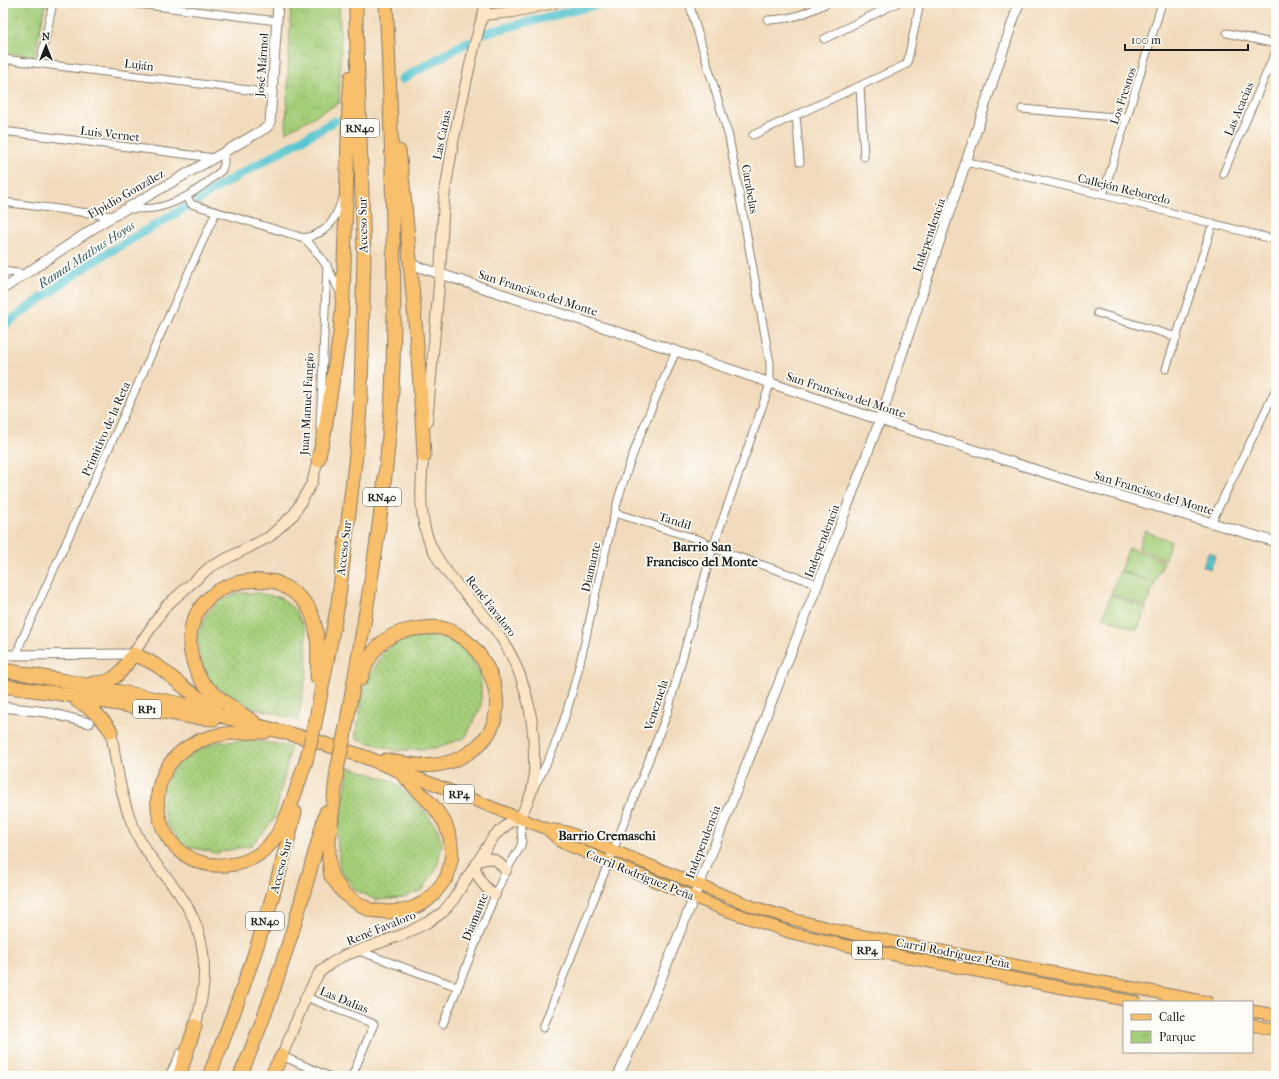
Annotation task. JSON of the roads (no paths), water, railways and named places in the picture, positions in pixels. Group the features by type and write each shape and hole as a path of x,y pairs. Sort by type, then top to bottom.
{"highway":[{"name":"Acceso Sur","path":"209,1076 271,902 288,842 315,724 338,604 357,446 361,394 364,230 356,3"},
{"name":"RN40","path":"240,1076 273,989 309,876 337,770 369,595 388,451 395,288 390,83 386,3"},
{"path":"395,3 390,83 403,181 421,391 424,456"},
{"path":"318,460 324,435 340,333 343,297 349,104 356,21"},
{"path":"261,726 210,691 194,666 189,644 191,626 198,609 213,593 231,584 251,580 276,582 295,593 308,607 316,630 318,648 315,724"},
{"path":"345,732 363,670 370,656 385,640 400,632 423,628 444,628 462,636 477,651 491,675 495,692 496,712 490,730 483,741 470,752 452,761 435,765 419,765 365,757"},
{"path":"66,681 98,683 112,680 122,672 133,654 159,667 195,695 232,719"},
{"name":"RP1","path":"3,670 192,706 232,719"},
{"name":"RP1","path":"3,686 62,694 192,717 232,719"},
{"path":"62,694 88,706 101,717 111,730"},
{"name":"RP4","path":"232,719 287,733"},
{"path":"287,733 233,732 199,741 176,756 166,769 159,784 157,797 161,825 168,836 184,854 193,859 209,864 222,866 240,864 258,855 271,843 281,828 306,761"},
{"name":"Carril Rodríguez Peña","path":"287,733 326,744 398,770"},
{"path":"337,770 329,842 331,876 343,892 354,901 370,910 386,912 403,911 415,907 434,896 447,877 452,856 450,838 445,823 434,807 398,770"},
{"path":"179,1076 195,1026"},
{"path":"271,1076 282,1056"}],"main road":[{"name":"Las Cañas","path":"440,274 446,184 454,137 474,46 486,3"},
{"path":"483,14 513,12 554,3"},
{"name":"René Favaloro","path":"282,1056 306,997 319,974 330,964 343,956 407,933 430,921 443,912 454,900 476,864 499,831 509,823 520,818 532,790 534,767 533,731 522,680 514,662 495,629 442,566 431,547 425,526 422,505 424,456 440,274"},
{"name":"Juan Manuel Fangio","path":"133,654 166,606 210,567 269,537 294,514 312,483 318,460"},
{"path":"111,730 123,797 137,834 148,854 181,897 198,928 204,954 205,972 200,1008 195,1026"},
{"name":"Carril Rodríguez Peña","path":"398,770 547,829 567,832 775,914 853,934 1202,1001"},
{"name":"Carril Rodríguez Peña","path":"547,829 561,842 694,897 759,922 823,941 1130,1001"},
{"path":"495,895 481,882 477,875 476,864 488,859 497,860 506,871"},
{"path":"1253,1011 1276,1015"},
{"path":"1253,1025 1276,1030"}],"street":[{"path":"40,63 53,3"},
{"path":"130,3 277,20"},
{"name":"José Mármol","path":"266,128 270,124 278,3"},
{"name":"Carabelas","path":"689,3 729,137 770,363 770,383"},
{"path":"768,20 784,20 796,17 827,3"},
{"path":"824,39 897,3"},
{"path":"753,135 907,64 920,3"},
{"name":"Independencia","path":"618,1076 648,1011 699,885 818,584 880,420 1019,3"},
{"name":"Los Fresnos","path":"1102,195 1162,3"},
{"path":"1227,33 1276,44"},
{"name":"Las Acacias","path":"1223,174 1276,51"},
{"path":"3,72 5,59"},
{"name":"Luján","path":"5,59 272,93"},
{"path":"860,86 864,158"},
{"path":"1022,109 1127,118"},
{"path":"796,115 800,162"},
{"name":"Elpidio González","path":"3,289 112,216 266,128"},
{"name":"Luis Vernet","path":"3,131 214,158"},
{"path":"124,209 155,208 188,196 222,170 224,164 224,153"},
{"name":"Callejón Reboredo","path":"966,162 1276,240"},
{"path":"304,238 321,232 330,225 338,212 346,186"},
{"path":"188,196 192,204 304,238 318,252 327,265 343,297"},
{"path":"3,202 112,216"},
{"name":"Primitivo de la Reta","path":"17,655 23,638 216,212"},
{"path":"1166,369 1213,223"},
{"name":"San Francisco del Monte","path":"410,264 676,351 880,420 1077,483 1276,542"},
{"name":"Juan Manuel Fangio","path":"318,460 327,265"},
{"path":"3,271 24,274"},
{"path":"1097,313 1177,337"},
{"name":"Diamante","path":"532,790 544,770 551,754 572,697 615,513 636,446 676,351"},
{"name":"Venezuela","path":"543,1028 667,714 713,547 770,383"},
{"path":"1211,523 1276,388"},
{"name":"Tandil","path":"615,513 700,540 713,547 818,584"},
{"path":"3,655 133,654"},
{"path":"3,707 46,712 89,723"},
{"name":"Diamante","path":"443,1024 495,895 506,871 522,843 520,818"},
{"path":"359,951 458,987"},
{"name":"Las Dalias","path":"306,997 374,1024 352,1076"},
{"path":"170,1076 195,1026"},
{"path":"277,1076 282,1056 328,1076"}],"water":[{"path":"1209,552 1216,555 1210,569 1203,566"}],"waterway":[{"name":"Ramal Mathus Hoyos","path":"485,33 603,3"},
{"name":"Ramal Mathus Hoyos","path":"402,79 468,42"},
{"name":"Ramal Mathus Hoyos","path":"198,200 216,188 335,121"},
{"name":"Ramal Mathus Hoyos","path":"3,326 89,264 186,207"}],"district":[{"name":"Barrio San Francisco del Monte","path":"702,554"},
{"name":"Barrio Cremaschi","path":"607,835"}]}
